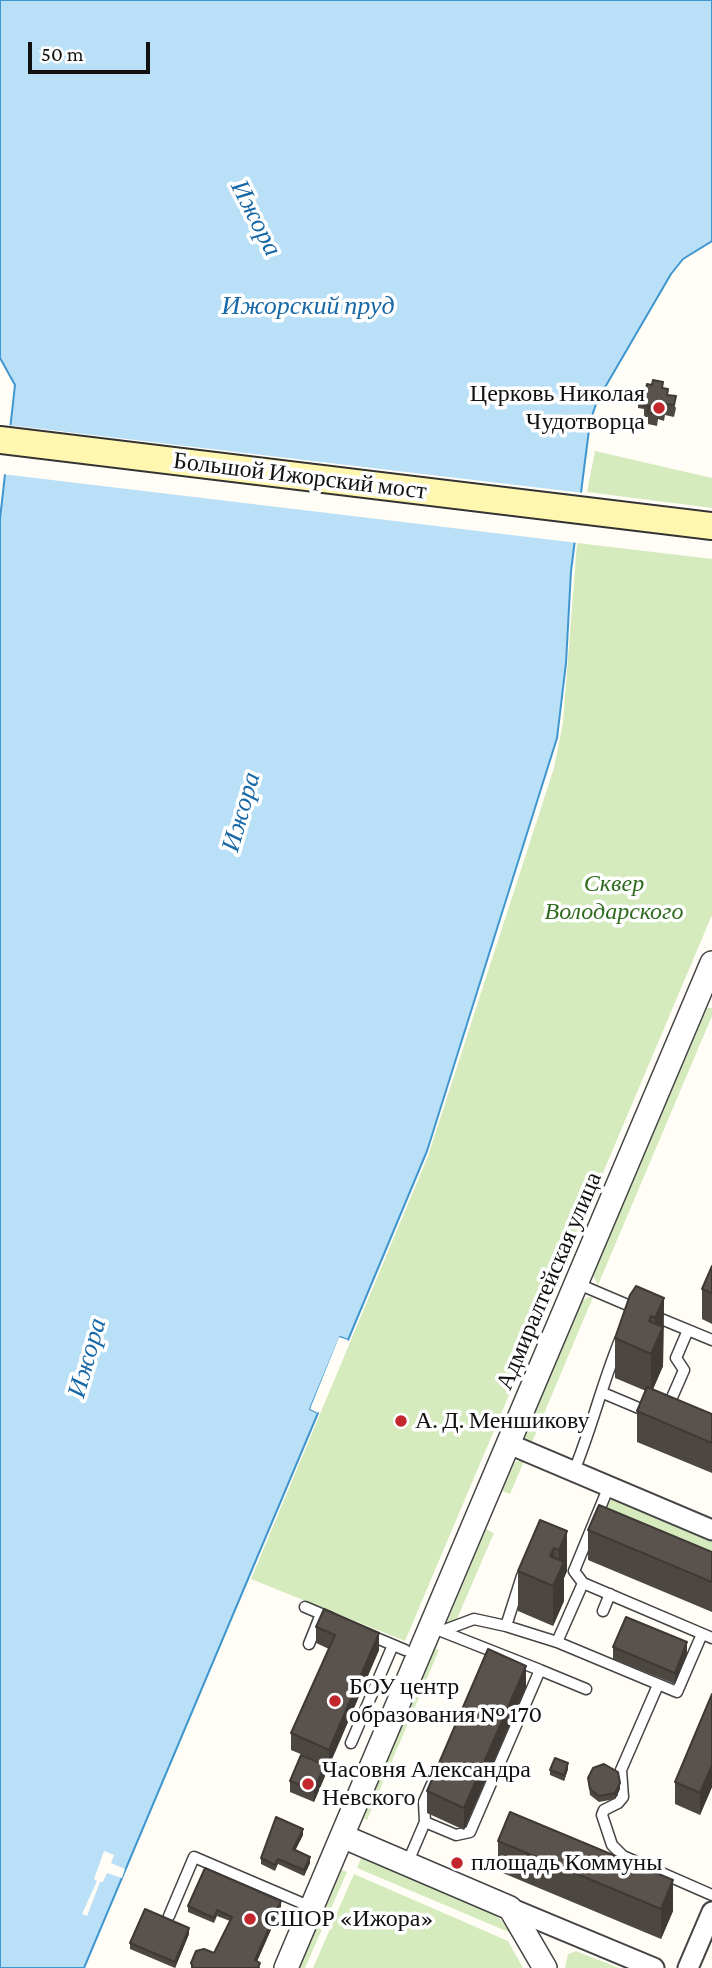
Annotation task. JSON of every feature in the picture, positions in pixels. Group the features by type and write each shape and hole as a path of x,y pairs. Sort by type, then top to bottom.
{"main road":[{"name":"Большой Ижорский мост","path":"0,440 599,520"},
{"name":"Большой Ижорский мост","path":"0,457 599,520"},
{"path":"599,520 712,526"},
{"path":"599,520 712,543"}],"street":[{"name":"Адмиралтейская улица","path":"286,1968 342,1836 436,1629 576,1283 705,998 712,963"},
{"path":"509,1444 712,1530"},
{"path":"342,1836 654,1968"},
{"path":"510,1909 544,1968"},
{"path":"688,1968 712,1912"}],"lane":[{"path":"576,1283 712,1340"},
{"path":"628,1320 634,1308"},
{"path":"603,1393 641,1409 670,1402 684,1370 676,1358 688,1330"},
{"path":"574,1471 603,1393 602,1382 623,1332"},
{"path":"436,1629 474,1619 506,1626 557,1642 677,1692 707,1636 583,1583 574,1571 609,1486"},
{"path":"568,1555 579,1559"},
{"path":"506,1626 526,1567"},
{"path":"557,1642 583,1583"},
{"path":"603,1611 610,1594"},
{"path":"305,1607 346,1625"},
{"path":"309,1644 321,1614"},
{"path":"436,1629 586,1689"},
{"path":"359,1630 405,1650"},
{"path":"351,1743 393,1645"},
{"path":"485,1665 491,1653"},
{"path":"425,1822 456,1835 470,1832 540,1670"},
{"path":"658,1685 621,1770 623,1797 618,1803 604,1810 602,1815 612,1845 623,1856 712,1895"},
{"path":"407,1864 425,1822 424,1801 435,1777"},
{"path":"169,1916 194,1857 312,1907"}],"green space":[{"path":"595,451 712,478 712,508 587,492"},
{"name":"Сквер Володарского","path":"577,543 712,559 712,915 405,1641 251,1579 428,1156 554,768 563,722"},
{"path":"707,1008 712,1008 712,1016 598,1285 593,1275"},
{"path":"593,1297 530,1447 524,1442 525,1435 582,1301"},
{"path":"525,1459 510,1494 502,1491 515,1462"},
{"path":"616,1497 712,1535 712,1561 602,1514 607,1503"},
{"path":"486,1529 494,1533 456,1621 445,1627"},
{"path":"435,1649 439,1650 367,1820 364,1819 367,1809"},
{"path":"361,1858 484,1909 500,1919 511,1933 357,1868"},
{"path":"342,1870 347,1872 305,1968 299,1968"},
{"path":"354,1874 508,1941 523,1968 313,1968"},
{"path":"576,1951 619,1968 565,1968 568,1954"}],"water":[{"name":"Ижорский пруд","path":"0,0 712,0 712,241 683,259 671,274 597,401 590,422 571,571 566,663 557,738 427,1151 348,1340 340,1337 310,1409 318,1413 84,1968 0,1968 0,519 15,385 0,358"}],"pier":[{"path":"8,425 584,493 578,543 2,474"},
{"path":"339,1337 348,1340 346,1343 341,1341 314,1407 319,1409 318,1413 310,1409"},
{"path":"104,1851 114,1855 111,1863 125,1869 122,1878 107,1873 103,1882 100,1882 87,1916 82,1914 97,1881 94,1879"}],"building":[{"path":"653,380 663,382 662,388 668,389 667,395 676,396 674,405 665,404 664,409 658,408 657,414 648,413 649,406 644,406 646,398 638,396 640,388 646,389 647,384 652,385"},
{"path":"712,1266 712,1293 702,1289"},
{"path":"636,1286 664,1298 655,1318 651,1316 649,1321 663,1327 651,1354 615,1338 630,1295"},
{"path":"647,1387 712,1414 712,1443 637,1411"},
{"path":"599,1505 712,1552 712,1582 588,1530"},
{"path":"540,1520 567,1531 559,1550 554,1548 550,1556 564,1562 553,1586 518,1571"},
{"name":"БОУ центр образования № 170","path":"324,1609 379,1633 329,1750 291,1733 335,1635 316,1627"},
{"path":"626,1617 687,1642 675,1673 613,1647"},
{"path":"488,1649 526,1666 464,1808 427,1791"},
{"path":"712,1694 712,1765 700,1793 675,1782"},
{"path":"301,1755 325,1765 314,1790 290,1781"},
{"path":"555,1758 568,1763 564,1775 550,1770"},
{"path":"604,1764 618,1772 620,1783 615,1793 599,1796 590,1789 588,1778 593,1768"},
{"path":"510,1812 673,1880 661,1909 498,1841"},
{"path":"276,1817 303,1829 293,1849 310,1857 304,1870 278,1859 275,1865 261,1858"},
{"name":"СШОР «Ижора»","path":"205,1868 281,1901 255,1960 260,1963 258,1968 193,1968 191,1963 196,1951 204,1949 214,1953 232,1917 217,1910 214,1918 188,1906"},
{"path":"145,1909 189,1928 175,1962 130,1943"}],"place":[{"name":"Церковь Николая Чудотворца","path":"659,408"},
{"name":"А. Д. Меншикову","path":"401,1421"},
{"name":"БОУ центр образования № 170","path":"335,1701"},
{"name":"Часовня Александра Невского","path":"308,1784"},
{"name":"площадь Коммуны","path":"457,1863"},
{"name":"СШОР «Ижора»","path":"250,1919"}],"water label":[{"name":"Ижора","path":"256,218"},
{"name":"Ижора","path":"241,812"},
{"name":"Ижора","path":"87,1358"}]}
